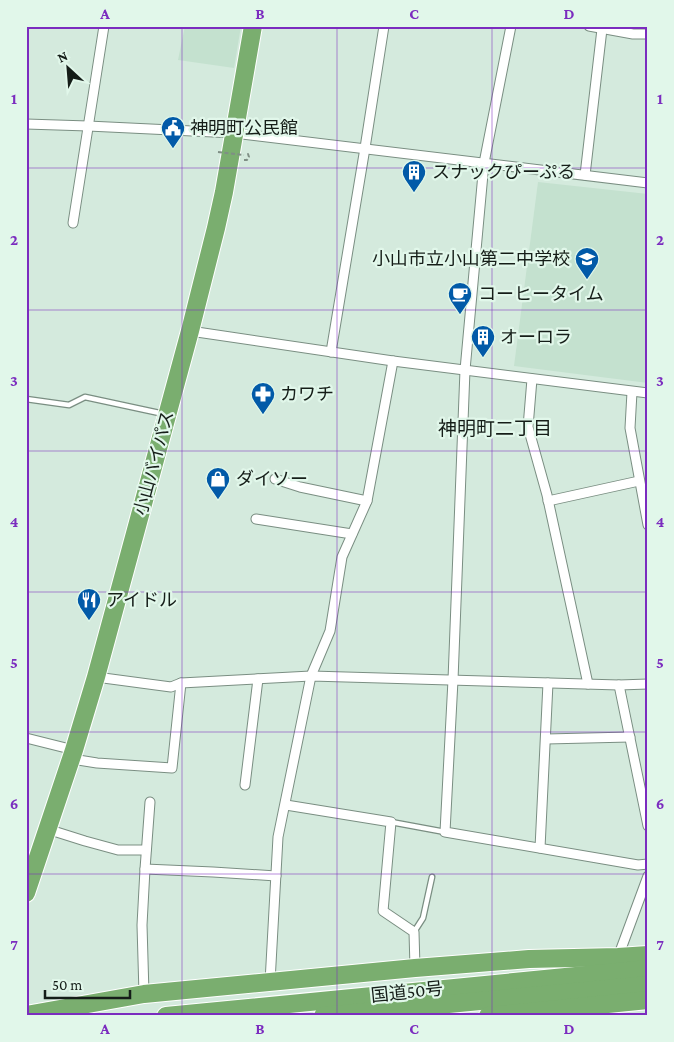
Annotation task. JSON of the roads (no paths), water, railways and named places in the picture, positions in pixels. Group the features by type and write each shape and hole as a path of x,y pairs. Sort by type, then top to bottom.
{"highway":[{"name":"小山バイパス","path":"26,893 73,754 96,677 190,331 224,192 253,26"},
{"path":"26,1015 144,994 415,968 529,959 618,957 648,954"},
{"name":"国道50号","path":"166,1016 648,969"},
{"name":"国道50号","path":"323,1016 648,985"},
{"path":"488,1016 593,1011 648,1000"}],"street":[{"path":"73,223 104,26"},
{"path":"331,352 384,26"},
{"path":"511,26 484,163 465,370 445,832 638,865 648,864"},
{"path":"589,26 633,34 648,34"},
{"path":"585,175 602,28"},
{"path":"26,124 234,133 648,183"},
{"path":"190,331 393,361 648,394"},
{"path":"270,982 278,837 311,676 330,631 342,557 367,501 393,361"},
{"path":"532,379 528,427 548,501 588,684"},
{"path":"632,392 630,428 648,526"},
{"path":"275,479 300,487 367,501"},
{"path":"548,501 639,481"},
{"path":"256,519 352,534"},
{"path":"96,677 171,687 181,683 311,676 619,685 648,684"},
{"path":"245,785 258,679"},
{"path":"26,738 97,763 172,768 181,683"},
{"path":"540,848 548,683"},
{"path":"619,685 648,826"},
{"path":"546,738 630,738"},
{"path":"144,994 142,925 150,802"},
{"path":"286,805 391,822 383,911 414,932 415,968"},
{"path":"48,829 118,850 146,850"},
{"path":"145,869 276,876"},
{"path":"618,957 648,876"}],"lane":[{"path":"26,399 68,405 85,397 167,414"},
{"path":"391,822 445,832"},
{"path":"414,932 423,918 432,877"}],"place":[{"name":"神明町公民館","path":"173,149"},
{"name":"スナックぴーぷる","path":"414,193"},
{"name":"小山市立小山第二中学校","path":"587,280"},
{"name":"コーヒータイム","path":"460,315"},
{"name":"オーロラ","path":"483,358"},
{"name":"カワチ","path":"263,415"},
{"name":"ダイソー","path":"218,500"},
{"name":"アイドル","path":"89,621"}],"district":[{"name":"神明町二丁目","path":"495,428"}]}
